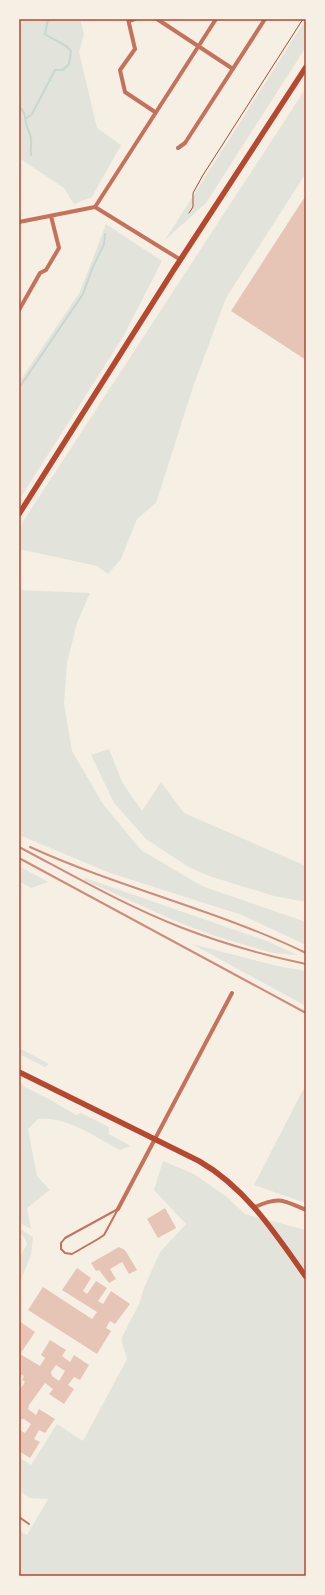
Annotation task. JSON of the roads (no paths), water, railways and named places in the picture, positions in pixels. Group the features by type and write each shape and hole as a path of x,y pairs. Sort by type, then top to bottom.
{"main road":[{"path":"19,514 180,260 306,67"},
{"path":"19,1072 199,1161 214,1170 235,1187 254,1207 306,1277"}],"street":[{"path":"135,19 128,20 135,48 120,70 125,92 155,112"},
{"path":"156,19 233,69"},
{"path":"95,207 216,19"},
{"path":"178,148 185,144 265,19"},
{"path":"19,222 95,207 180,260"},
{"path":"19,310 40,272 46,270 59,248 51,216"},
{"path":"118,1210 232,993"},
{"path":"254,1207 277,1199 285,1200 306,1210"}],"lane":[{"path":"118,1210 104,1235 72,1254 65,1253 61,1249 61,1243 65,1238 118,1210"},
{"path":"19,1517 29,1524"}],"waterway":[{"path":"27,118 32,114 55,70 63,70 69,64 71,51 45,34 48,19"},
{"path":"19,106 24,114 31,137 31,155"},
{"path":"19,388 83,294 92,269 104,244 105,234"}],"railway":[{"path":"19,847 118,899 180,927 242,948 306,964"},
{"path":"30,847 99,875 238,924 306,953"},
{"path":"19,858 306,1013"}]}
